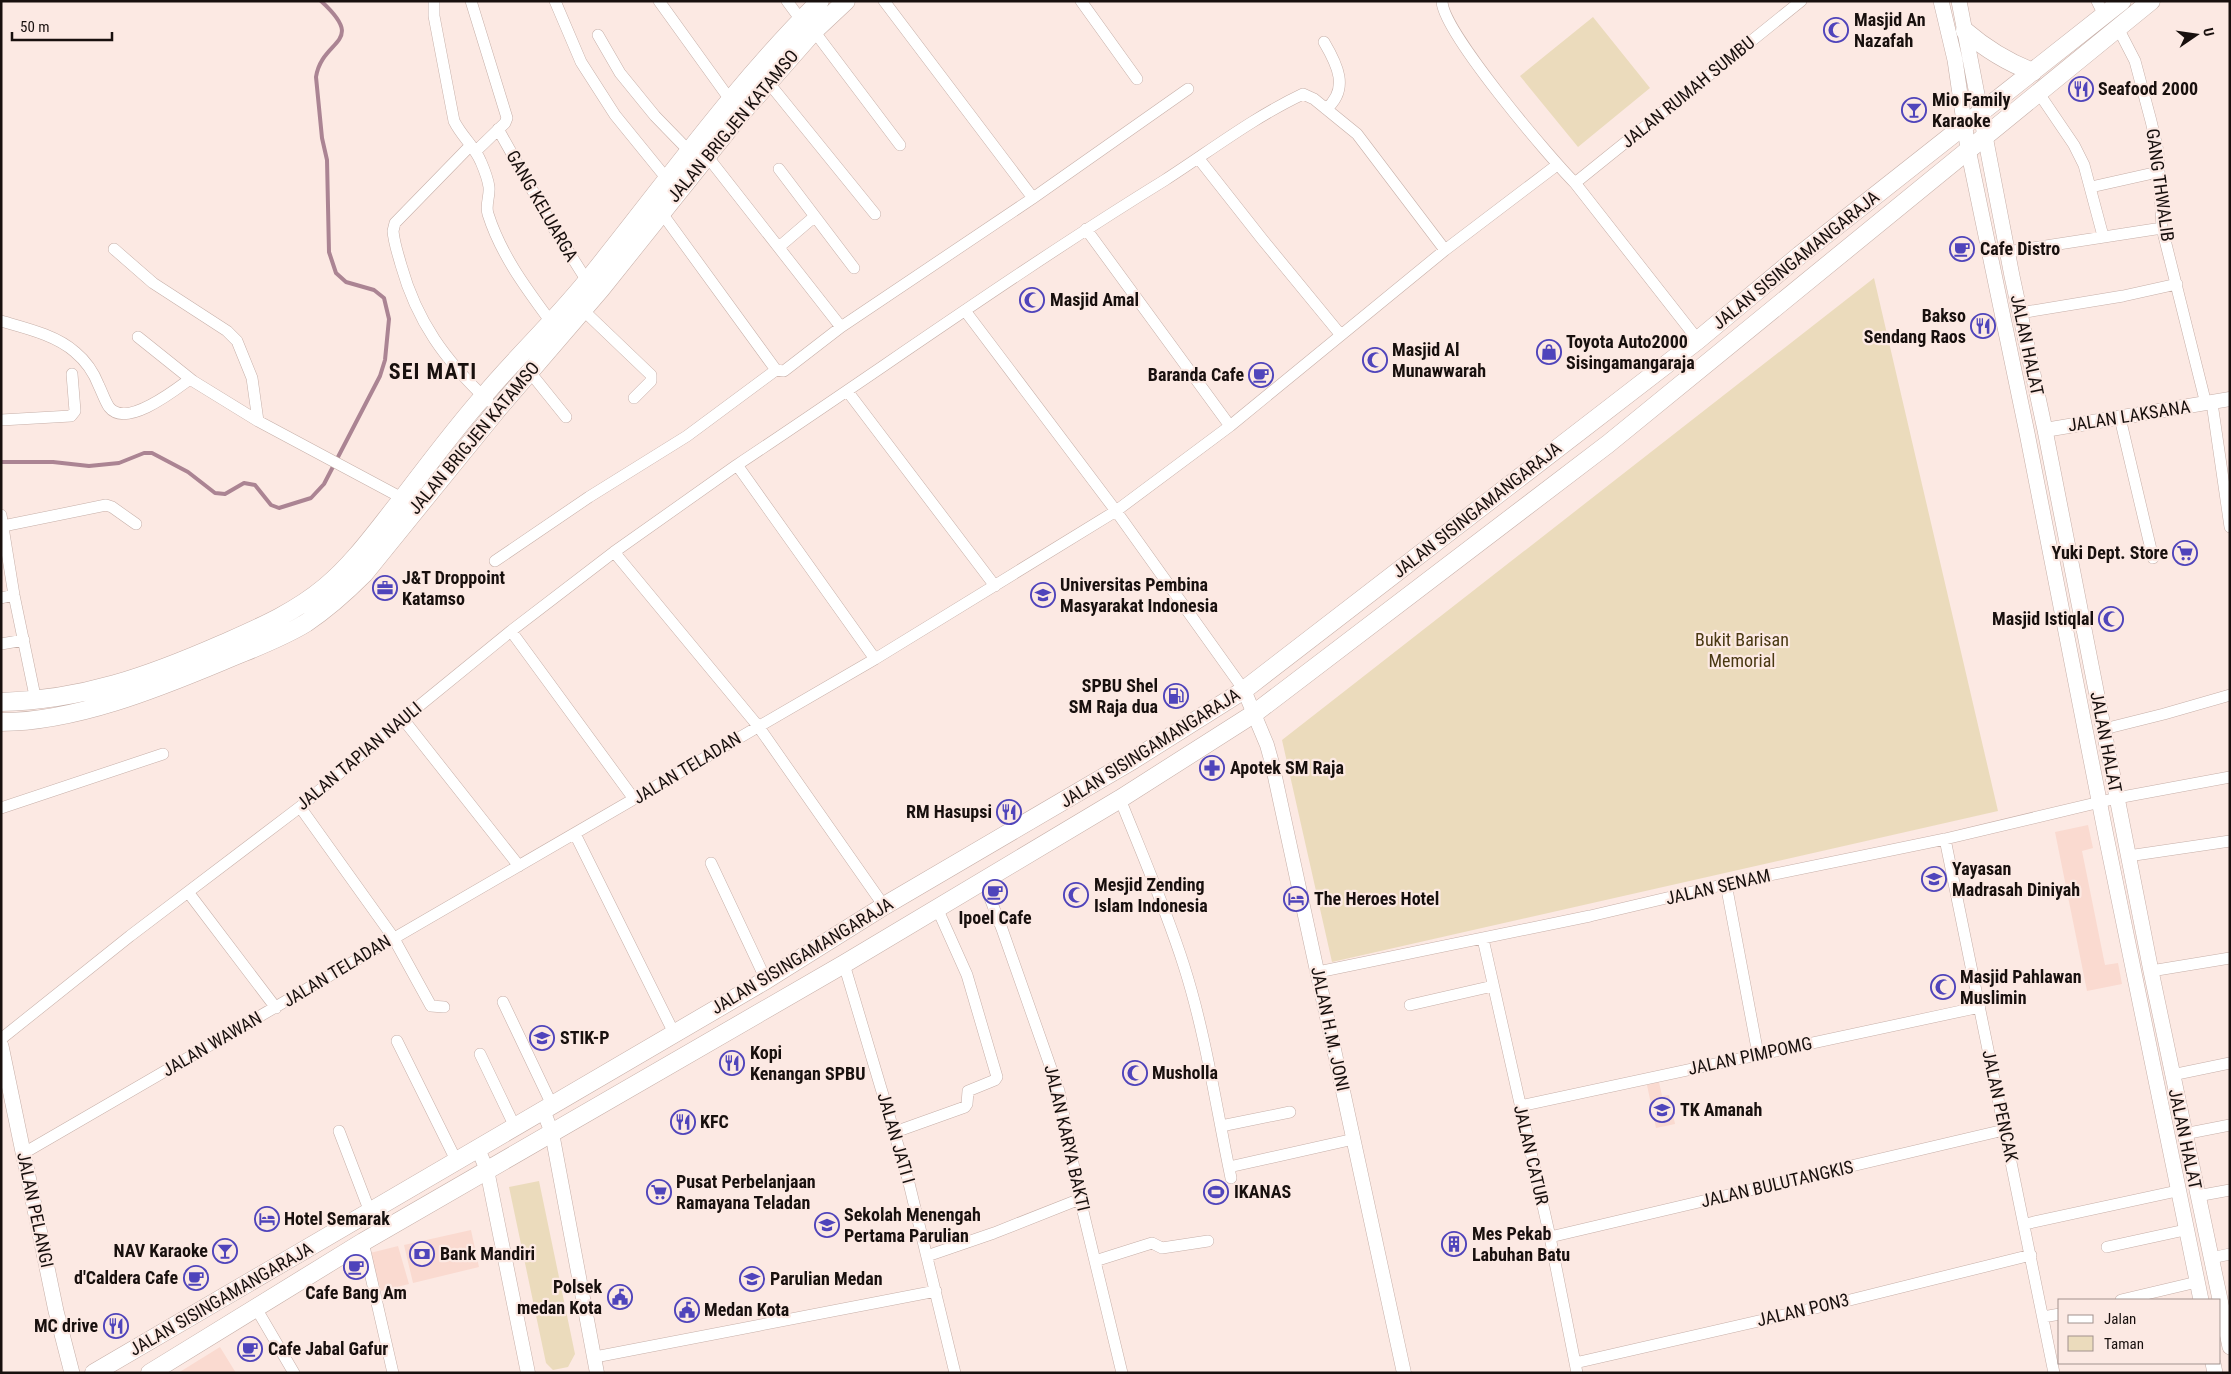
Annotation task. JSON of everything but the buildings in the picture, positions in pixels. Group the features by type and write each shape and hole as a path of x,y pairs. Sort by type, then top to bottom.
{"main road":[{"name":"JALAN BRIGJEN KATAMSO","path":"1,722 41,720 90,709 182,678 282,637 307,622 345,593 364,574 497,410 584,310 661,212 768,82 807,26 820,1"},
{"name":"JALAN BRIGJEN KATAMSO","path":"1,702 36,701 86,693 133,679 194,656 276,620 324,588 365,548 483,396 587,281 730,101 807,26 846,1"},
{"name":"JALAN HALAT","path":"1941,1 1955,60 1968,149 2027,433 2099,802 2200,1299"},
{"name":"JALAN HALAT","path":"1959,1 2007,252 2045,430 2184,1134 2210,1258 2226,1308 2230,1348"},
{"name":"JALAN SISINGAMANGARAJA","path":"94,1373 766,980 884,906 1134,760 1244,690 1698,340 1800,255 2033,72 2101,8 2122,1"},
{"name":"JALAN SISINGAMANGARAJA","path":"150,1373 363,1242 844,964 1120,799 1255,713 1608,444 1712,357 2151,1"},
{"path":"1965,32 1985,49 2008,63 2033,72"},
{"path":"1698,340 1712,357"},
{"path":"1495,497 1511,517"},
{"name":"JALAN PELANGI","path":"1,1046 56,1311 72,1373"}],"street":[{"path":"434,1 434,16 454,121 461,135 473,148 482,163 488,187 487,211 496,236 518,277 551,322"},
{"path":"471,1 505,106 507,118 498,129 473,148 395,223 393,231 408,289 425,326 453,366 497,410"},
{"path":"555,1 586,70 614,115 668,179"},
{"path":"659,1 730,101"},
{"path":"787,1 900,145"},
{"path":"884,1 1033,198"},
{"path":"1082,1 1137,79"},
{"path":"1442,1 1446,18 1486,77 1557,165 1575,184 1698,340"},
{"name":"JALAN RUMAH SUMBU","path":"1575,184 1801,1"},
{"name":"GANG THWALIB","path":"2118,28 2136,61 2158,151 2162,228 2209,403 2230,527"},
{"path":"598,35 620,73 655,116 690,152"},
{"path":"1324,42 1334,59 1339,82 1337,98 1326,108"},
{"path":"768,82 875,214"},
{"path":"495,561 589,497 687,436 776,370 784,371 841,327 1033,198 1188,89"},
{"path":"2038,92 2074,145 2084,165 2103,236"},
{"path":"875,659 737,465 848,392 923,338 966,312 1086,229 1256,120 1301,95 1308,95 1357,134 1445,250"},
{"name":"GANG KELUARGA","path":"498,129 553,227 587,281"},
{"path":"707,156 841,327"},
{"path":"1199,158 1262,240 1340,334"},
{"name":"JALAN TELADAN","path":"276,1008 393,937 575,834 875,659 1116,511 1230,426 1340,334 1445,250 1557,165"},
{"path":"779,169 854,268"},
{"path":"2091,187 2158,172"},
{"path":"661,212 776,370"},
{"path":"779,247 814,217"},
{"path":"2007,252 2162,228"},
{"path":"1086,229 1230,426"},
{"path":"114,249 153,283 227,331 237,341 252,378 258,420"},
{"path":"2020,312 2123,296 2177,284"},
{"path":"584,310 651,375 652,381 634,398"},
{"path":"966,312 1116,511 1244,690"},
{"path":"1,321 61,342 74,350 96,378 108,406 114,411 130,413 141,410 174,391 190,379"},
{"path":"138,337 190,379 258,420 402,498"},
{"path":"529,372 566,417"},
{"path":"1,420 71,416 75,411 72,374"},
{"path":"848,392 995,586"},
{"name":"JALAN LAKSANA","path":"2027,433 2230,400"},
{"path":"2120,418 2153,558"},
{"name":"JALAN TAPIAN NAULI","path":"1,1039 130,936 300,807 403,719 511,631 614,552 737,465"},
{"path":"36,701 14,595 2,520 106,505 136,524"},
{"path":"614,552 758,726 884,906"},
{"path":"1,598 14,595"},
{"path":"511,631 634,799"},
{"path":"1,644 24,640"},
{"name":"JALAN H.M. JONI","path":"1244,690 1255,713 1272,763 1404,1373"},
{"path":"2104,729 2230,695"},
{"path":"403,719 519,866"},
{"path":"1,808 163,754"},
{"name":"JALAN SENAM","path":"1318,972 1483,939 1726,884 1945,839 2099,802 2230,777"},
{"path":"1120,799 1159,896 1184,967 1204,1044 1230,1173 1354,1139"},
{"path":"300,807 393,937 431,1006 444,1007"},
{"path":"575,834 674,1033"},
{"name":"JALAN PENCAK","path":"1945,839 2054,1373"},
{"path":"2128,856 2230,841"},
{"path":"710,863 766,980"},
{"name":"JALAN KARYA BAKTI","path":"983,880 1054,1072 1080,1199 1122,1373"},
{"path":"1726,884 1758,1054"},
{"name":"JALAN WAWAN","path":"24,1153 276,1008 188,892"},
{"path":"895,1132 964,1107 967,1104 968,1091 995,1080 997,1077 967,974 937,908"},
{"name":"JALAN CATUR","path":"1483,939 1550,1237 1576,1368"},
{"path":"2151,971 2230,958"},
{"name":"JALAN JATI I","path":"844,964 895,1132 955,1373"},
{"path":"1410,1005 1493,986"},
{"path":"503,1002 548,1107 598,1373"},
{"name":"JALAN PIMPOMG","path":"1520,1106 1980,1007"},
{"path":"397,1041 457,1162"},
{"path":"480,1054 515,1127"},
{"path":"2172,1075 2230,1063"},
{"path":"1221,1126 1290,1112"},
{"path":"2184,1134 2230,1125"},
{"name":"JALAN BULUTANGKIS","path":"1550,1237 2004,1130"},
{"path":"339,1131 370,1212"},
{"path":"478,1149 487,1170 528,1373"},
{"path":"2197,1196 2230,1190"},
{"path":"2025,1224 2178,1192"},
{"path":"927,1256 994,1233 1080,1199"},
{"path":"2107,1247 2185,1230"},
{"path":"1095,1261 1152,1244 1162,1248 1208,1241"},
{"path":"363,1242 393,1373"},
{"path":"2210,1258 2230,1254"},
{"name":"JALAN PON3","path":"1576,1368 2031,1255"},
{"path":"2125,1299 2197,1282"},
{"path":"595,1357 936,1291"},
{"path":"256,1308 294,1373"},
{"path":"2043,1317 2058,1314"}],"shaded area":[{"path":"2088,825 2093,848 2082,851 2105,965 2118,963 2122,984 2087,991 2055,832"},
{"name":"TK Amanah","path":"1659,1082 1662,1096 1669,1095 1675,1124 1656,1128 1647,1085"},
{"path":"471,1230 479,1267 413,1283 404,1245"},
{"path":"398,1246 409,1284 381,1291 370,1253"},
{"path":"220,1347 236,1373 178,1373"}],"green space":[{"path":"1593,17 1650,88 1578,147 1520,76"},
{"name":"Bukit Barisan Memorial","path":"1874,278 1998,811 1332,962 1282,740"},
{"path":"539,1181 575,1354 568,1367 553,1370 546,1363 509,1187"}],"waterway":[{"path":"1,462 53,462 89,466 119,463 144,453 152,453 188,472 215,493 225,494 244,483 255,485 271,505 279,508 311,498 324,484 380,376 385,360 389,319 384,298 374,290 346,282 336,273 329,252 327,160 322,138 316,77 320,64 342,34 341,26 335,15 321,1"}],"place":[{"name":"Masjid An Nazafah","path":"1836,30"},
{"name":"Seafood 2000","path":"2081,89"},
{"name":"Mio Family Karaoke","path":"1914,110"},
{"name":"Cafe Distro","path":"1962,249"},
{"name":"Masjid Amal","path":"1032,300"},
{"name":"Bakso Sendang Raos","path":"1983,326"},
{"name":"Toyota Auto2000 Sisingamangaraja","path":"1549,352"},
{"name":"Masjid Al Munawwarah","path":"1375,360"},
{"name":"Baranda Cafe","path":"1261,375"},
{"name":"Yuki Dept. Store","path":"2185,553"},
{"name":"J&T Droppoint Katamso","path":"385,588"},
{"name":"Universitas Pembina Masyarakat Indonesia","path":"1043,595"},
{"name":"Masjid Istiqlal","path":"2111,619"},
{"name":"SPBU Shel SM Raja dua","path":"1176,696"},
{"name":"Apotek SM Raja","path":"1212,768"},
{"name":"RM Hasupsi","path":"1009,812"},
{"name":"Yayasan Madrasah Diniyah","path":"1934,879"},
{"name":"Ipoel Cafe","path":"995,892"},
{"name":"Mesjid Zending Islam Indonesia","path":"1076,895"},
{"name":"The Heroes Hotel","path":"1296,899"},
{"name":"Masjid Pahlawan Muslimin","path":"1943,987"},
{"name":"STIK-P","path":"542,1038"},
{"name":"Kopi Kenangan SPBU","path":"732,1063"},
{"name":"Musholla","path":"1135,1073"},
{"name":"TK Amanah","path":"1662,1110"},
{"name":"KFC","path":"683,1122"},
{"name":"Pusat Perbelanjaan Ramayana Teladan","path":"659,1192"},
{"name":"IKANAS","path":"1216,1192"},
{"name":"Hotel Semarak","path":"267,1219"},
{"name":"Sekolah Menengah Pertama Parulian","path":"827,1225"},
{"name":"Mes Pekab Labuhan Batu","path":"1454,1244"},
{"name":"NAV Karaoke","path":"225,1251"},
{"name":"Bank Mandiri","path":"422,1254"},
{"name":"Cafe Bang Am","path":"356,1267"},
{"name":"d'Caldera Cafe","path":"196,1278"},
{"name":"Parulian Medan","path":"752,1279"},
{"name":"Polsek medan Kota","path":"620,1297"},
{"name":"Medan Kota","path":"687,1310"},
{"name":"MC drive","path":"116,1326"},
{"name":"Cafe Jabal Gafur","path":"250,1349"}],"district":[{"name":"SEI MATI","path":"433,371"}]}
